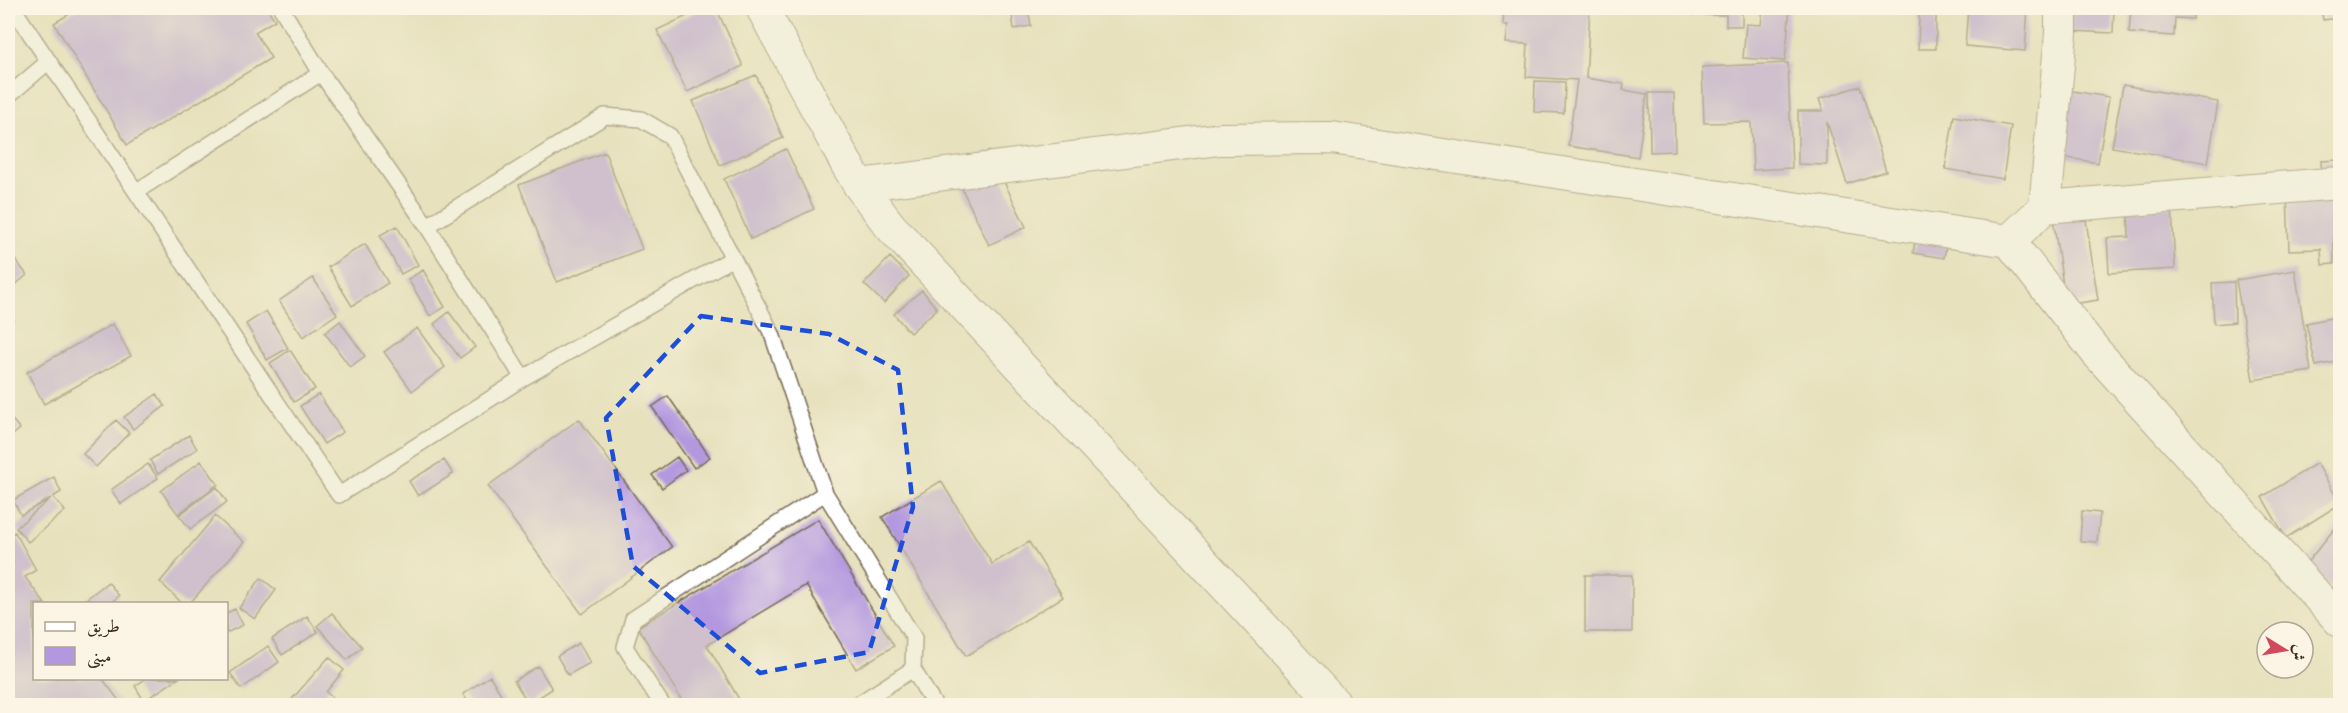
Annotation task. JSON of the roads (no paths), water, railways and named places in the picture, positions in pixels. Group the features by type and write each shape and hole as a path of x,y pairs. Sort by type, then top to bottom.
{"street":[{"path":"762,8 859,185 890,226 1337,705"},
{"path":"2045,207 2061,33 2061,8"},
{"path":"859,185 1220,139 1332,138 2009,241 2096,352 2340,621"},
{"path":"2009,241 2045,207 2340,183"}],"lane":[{"path":"13,8 339,495 523,378 733,258"},
{"path":"281,8 321,73 427,226 523,378"},
{"path":"8,96 49,61"},
{"path":"137,191 321,73"},
{"path":"427,226 605,116 641,119 670,136 772,334 825,493 914,638 913,669 935,705"},
{"path":"663,705 625,647 633,619 825,493"},
{"path":"855,705 913,669"}]}
